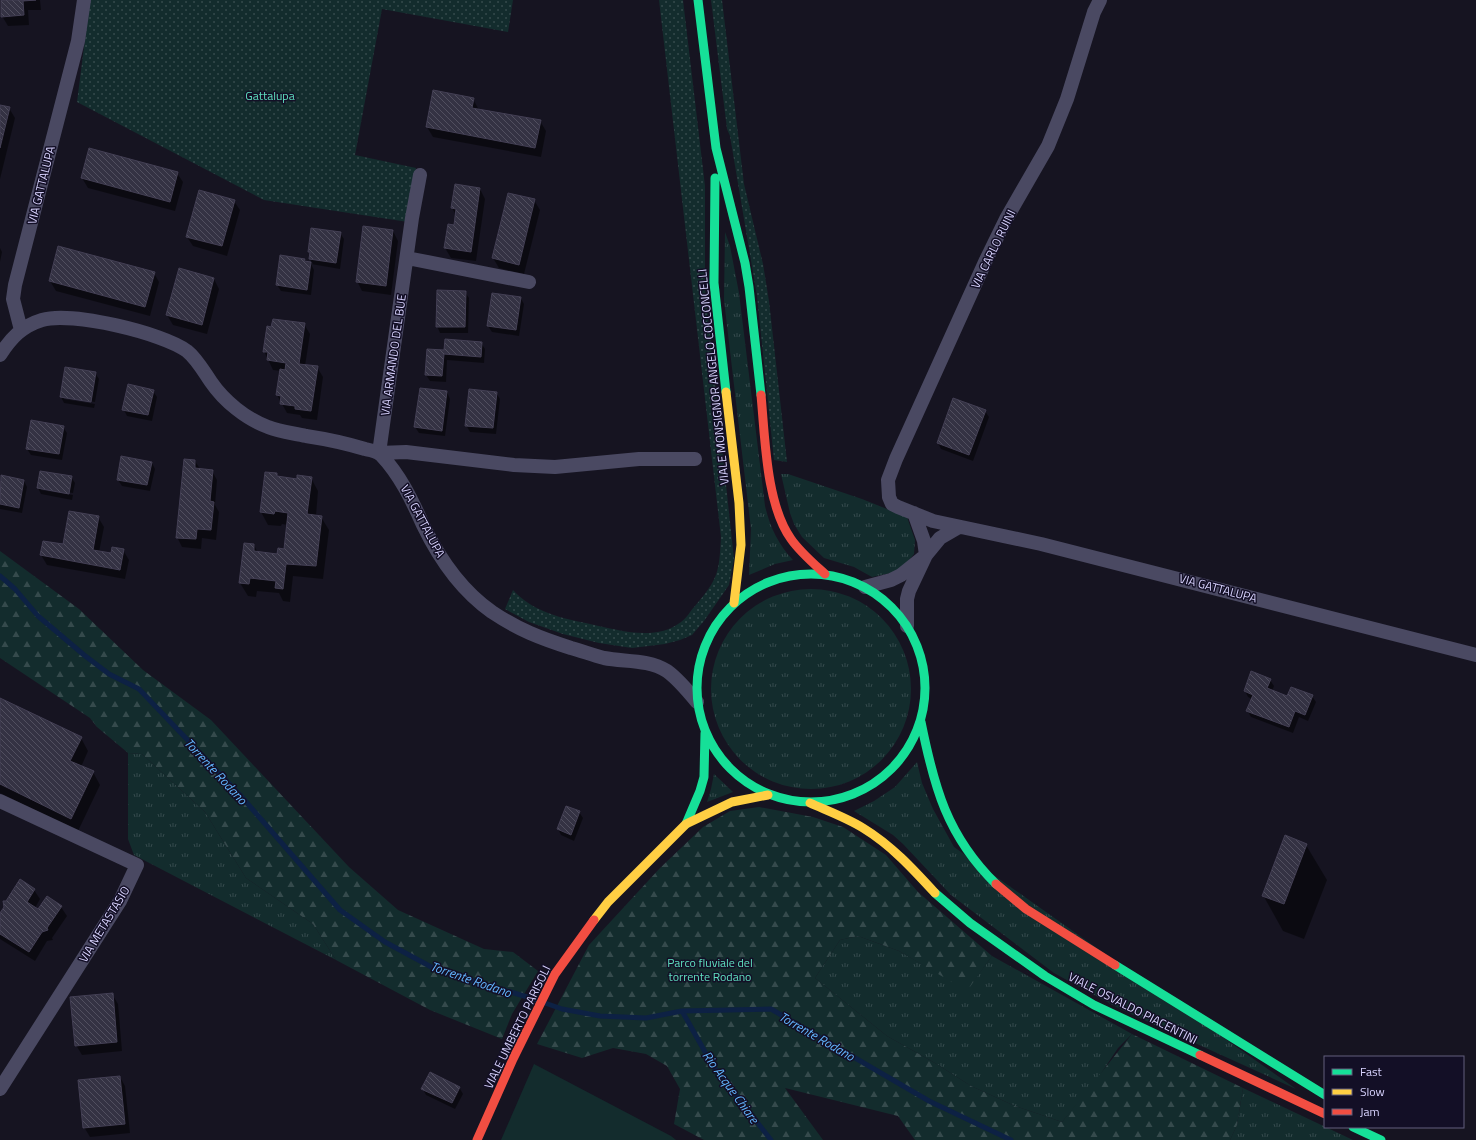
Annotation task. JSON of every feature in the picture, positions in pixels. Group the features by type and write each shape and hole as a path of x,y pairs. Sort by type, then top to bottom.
{"main road":[{"name":"VIALE MONSIGNOR ANGELO COCCONCELLI","path":"698,0 716,148 745,262 749,287 771,488 778,514 790,538 825,574"},
{"name":"VIALE MONSIGNOR ANGELO COCCONCELLI","path":"716,148 714,283 739,503 741,545 734,603"},
{"path":"809,573 825,574 845,579 865,587 881,597 907,626 917,645 923,665 925,685 922,722 909,748 894,767 876,782 856,794 833,801 810,803 768,795 752,787 737,776 724,763 705,733 700,717 697,702 696,683 698,665 708,638 722,616 734,603 747,593 777,578 809,573"},
{"name":"VIALE OSVALDO PIACENTINI","path":"922,722 927,758 940,800 952,825 967,847 980,865 1002,889 1026,909 1324,1094"},
{"name":"VIALE UMBERTO PARISOLI","path":"686,824 700,791 704,776 705,733"},
{"name":"VIALE UMBERTO PARISOLI","path":"477,1140 513,1059 556,974 608,902 686,824 732,802 768,795"},
{"name":"VIALE OSVALDO PIACENTINI","path":"810,803 863,828 885,843 910,866 938,896 970,923 1045,976 1094,1005 1324,1114"},
{"path":"1356,1128 1386,1138"},
{"path":"1376,1128 1386,1138"}],"street":[{"name":"VIA GATTALUPA","path":"21,330 13,299 15,286 78,41 84,0"},
{"name":"VIA CARLO RUINI","path":"888,497 888,480 896,459 986,260 1006,219 1048,146 1067,99 1094,12 1100,0"},
{"name":"VIA ARMANDO DEL BUE","path":"379,453 406,258 420,175"},
{"path":"406,258 529,282"},
{"path":"0,355 14,336 21,330 44,319 62,318 112,324 140,331 178,345 190,353 212,384 224,398 239,411 267,427 283,431 344,443 379,453 406,452 514,465 555,467 640,459 695,458"},
{"name":"VIA GATTALUPA","path":"379,453 408,492 443,560 474,598 492,612 539,638 605,658 649,663 657,666 667,671 675,678 697,702"},
{"name":"VIA GATTALUPA","path":"888,497 892,504 933,521 1041,544 1476,655"},
{"path":"907,626 907,599 909,591 926,555 924,541 914,513"},
{"path":"865,587 891,580 901,575 926,555 940,538 959,527"},
{"name":"VIA METASTASIO","path":"0,801 137,865 120,901 0,1089"}],"green space":[{"name":"Gattalupa","path":"90,0 513,0 508,32 382,9 355,155 416,168 410,198 408,222 264,200 77,102"},
{"path":"659,0 683,0 705,186 705,289 734,559 729,585 704,621 692,635 665,644 632,648 599,643 563,634 529,622 505,609 513,590 529,604 539,609 579,622 637,633 660,632 671,628 685,619 709,588 718,567 721,537"},
{"path":"711,0 722,0 744,184 763,264 769,301 787,462 774,460 757,296 730,136 727,129"},
{"path":"725,232 730,246 739,293 765,506 775,535 793,560 775,564 749,575 751,529 724,300"},
{"path":"781,474 788,474 862,499 907,517 915,540 914,554 905,565 891,573 872,577 854,567 824,558 802,537 794,524"},
{"path":"0,551 79,609 143,670 211,720 349,867 398,910 484,949 513,952 538,971 512,1014 502,1039 430,1010 336,960 313,924 246,878 205,812 142,754 128,753 97,727 90,718 0,658"},
{"path":"811,589 840,593 867,606 882,618 894,633 907,660 911,689 907,718 894,745 882,760 867,772 840,785 811,789 782,785 755,772 740,760 728,745 715,718 711,689 715,660 728,633 740,618 755,606 782,593"},
{"path":"128,753 142,754 205,812 246,878 313,924 336,960 134,855 128,839"},
{"path":"917,762 922,783 933,809 954,847 1296,1089 1120,1009 1054,973 951,895 893,835 854,811 874,801 895,787"},
{"path":"714,774 733,792 707,802 711,789"},
{"name":"Parco fluviale del torrente Rodano","path":"759,807 813,817 843,827 886,855 918,892 992,956 967,991 899,951 858,936 840,940 815,978 887,1036 935,1063 971,1086 1015,1106 1062,1122 1132,1034 1243,1088 1237,1125 1230,1140 915,1140 898,1116 785,1088 823,1140 704,1140 674,1124 680,1089 667,1066 646,1054 613,1048 582,1058 537,1044 589,945 660,868 703,827 730,811"},
{"path":"858,936 899,951 967,990 992,956 1132,1034 1118,1048 1096,1081 1062,1122 1015,1106 971,1086 935,1063 887,1036 815,978 840,940"},
{"path":"534,1064 671,1136 676,1140 501,1140"},
{"path":"1243,1088 1324,1126 1324,1128 1328,1128 1353,1140 1230,1140 1237,1125"}],"building":[{"path":"1,0 36,0 23,1 24,15 1,17"},
{"path":"433,90 474,98 472,108 541,120 535,148 426,127"},
{"path":"0,105 10,107 0,148"},
{"path":"89,148 178,172 170,202 81,178"},
{"path":"455,184 480,188 471,252 444,248 448,224 454,225 456,209 451,208"},
{"path":"199,190 235,200 222,246 186,237"},
{"path":"508,193 535,199 519,265 492,258"},
{"path":"363,226 393,230 386,286 356,282"},
{"path":"311,228 341,232 336,263 309,259 310,252 308,252"},
{"path":"58,246 155,272 145,307 49,281"},
{"path":"280,255 305,259 304,261 311,262 307,290 276,285"},
{"path":"179,268 214,278 202,325 166,315"},
{"path":"437,290 466,291 465,327 436,327"},
{"path":"492,293 521,297 516,330 487,326"},
{"path":"273,319 305,323 299,364 318,366 311,411 295,409 295,406 280,404 281,396 276,395 280,369 285,370 286,363 267,360 268,352 263,352 267,326 271,327"},
{"path":"445,339 482,342 481,357 444,354 442,376 425,375 427,349 444,350"},
{"path":"65,367 96,372 91,402 60,397"},
{"path":"128,384 154,390 148,415 122,410"},
{"path":"420,388 447,391 442,431 414,427"},
{"path":"469,389 497,392 493,428 465,426"},
{"path":"953,398 986,410 969,455 937,443"},
{"path":"31,420 64,426 59,454 26,449"},
{"path":"121,456 152,462 147,485 117,480"},
{"path":"184,459 195,460 195,468 213,470 210,501 214,502 211,530 197,529 196,539 176,538"},
{"path":"40,471 72,476 69,494 37,488"},
{"path":"265,472 277,473 277,476 297,479 297,475 312,477 307,514 322,516 316,566 286,564 283,589 275,588 276,581 250,578 249,584 239,583 244,543 254,544 254,551 277,554 278,548 284,549 288,513 275,511 274,514 260,512"},
{"path":"1,475 24,480 19,508 0,504"},
{"path":"69,511 99,516 93,550 111,553 112,547 124,549 120,570 40,555 43,541 63,544"},
{"path":"1251,671 1271,679 1267,688 1287,696 1291,687 1313,695 1305,715 1295,711 1289,727 1246,711 1253,695 1244,691"},
{"path":"0,698 82,737 70,761 94,771 71,819 0,784"},
{"path":"566,806 580,811 571,835 557,829"},
{"path":"1285,835 1307,844 1284,904 1262,896"},
{"path":"20,879 35,889 27,902 38,909 47,896 62,906 47,928 48,930 42,932 29,952 0,934 0,913 4,907 3,901 6,901"},
{"path":"113,993 117,1042 75,1046 70,997"},
{"path":"430,1072 460,1087 452,1103 421,1089"},
{"path":"120,1076 125,1124 83,1128 78,1080"}],"waterway":[{"name":"Torrente Rodano","path":"0,576 15,589 38,616 84,655 109,674 139,689 240,795 340,910 385,942 435,969 537,1000"},
{"name":"Torrente Rodano","path":"545,1003 562,1009 600,1016 646,1018 682,1011 771,1009 929,1101 1011,1140"},
{"name":"Rio Acque Chiare","path":"682,1011 713,1066 771,1140"}],"traffic: fast":[{"path":"698,0 716,148 745,263 761,395"},
{"path":"715,178 714,283 726,392"},
{"path":"800,574 822,574 855,582 875,593 892,607 906,624 917,644 925,677 925,688 923,710 917,732 906,752 892,769 875,783 855,794 822,802 800,802 767,794 757,789 738,776 723,761 716,752 705,732 697,699 697,677 705,644 710,634 723,615 738,600 747,593 767,582 800,574"},
{"path":"921,722 931,768 945,809 954,829 965,848 996,884"},
{"path":"686,824 700,791 704,777 705,733"},
{"path":"935,893 970,923 1045,976 1094,1005 1200,1055"},
{"path":"1115,965 1324,1094"},
{"path":"1355,1128 1381,1140"}],"traffic: slow":[{"path":"726,392 739,503 741,545 734,603"},
{"path":"594,920 608,902 686,824 732,802 768,795"},
{"path":"810,803 850,821 883,842 935,893"}],"traffic: jam":[{"path":"761,395 768,470 776,508 791,539 825,574"},
{"path":"996,884 1026,909 1115,965"},
{"path":"477,1140 513,1059 555,974 594,920"},
{"path":"1200,1055 1324,1114"}]}
